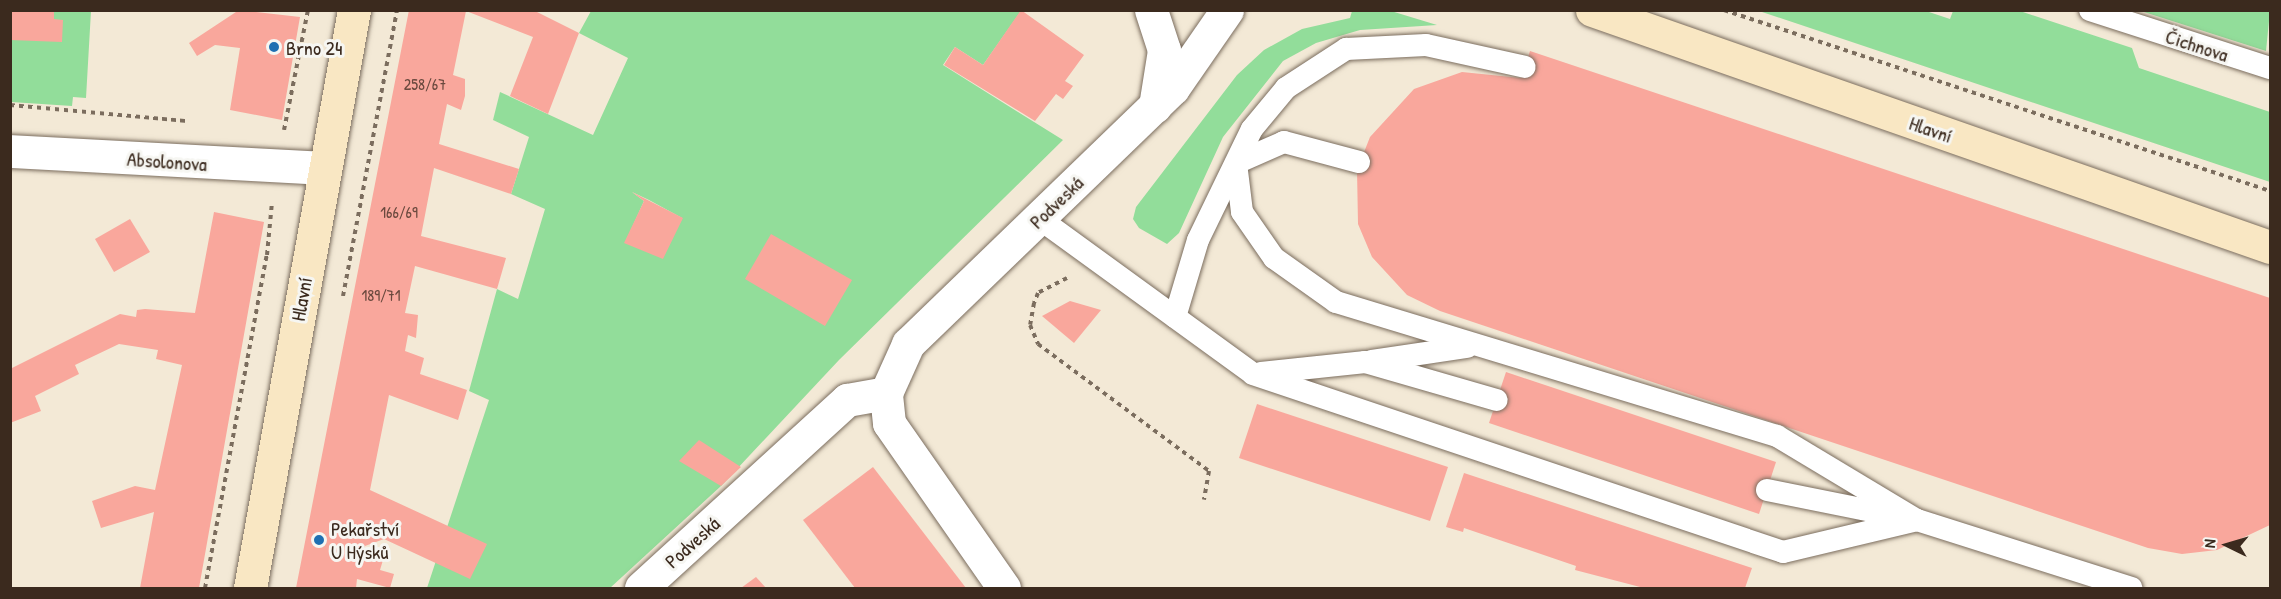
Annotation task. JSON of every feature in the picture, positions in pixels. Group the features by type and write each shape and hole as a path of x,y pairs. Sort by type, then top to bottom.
{"street":[{"name":"Hlavní","path":"250,588 323,168 354,10"},
{"path":"1151,10 1164,50 1155,105"},
{"name":"Podveská","path":"1004,588 889,423 886,393 908,344 1040,219 1155,105 1227,10"},
{"name":"Hlavní","path":"1592,10 2271,247"},
{"name":"Absolonova","path":"10,151 323,168"},
{"name":"Podveská","path":"640,588 847,400 886,393"}],"lane":[{"name":"Čichnova","path":"2090,10 2271,68"},
{"path":"1175,317 1198,240 1251,129 1286,88 1346,49 1426,45 1525,67"},
{"path":"1236,163 1284,142 1359,162"},
{"path":"1236,163 1242,212 1274,258 1336,302 1473,346 1777,436 1917,520"},
{"path":"1040,219 1254,374 1784,552 1917,520"},
{"path":"1254,374 1365,362 1473,346"},
{"path":"1365,362 1497,400"},
{"path":"1767,490 1917,520 2132,588"}],"path":[{"path":"288,122 308,10"},
{"path":"1724,10 2271,191"},
{"path":"10,105 193,122"},
{"path":"272,133 283,134"},
{"path":"205,588 267,255 272,193"},
{"path":"1076,274 1038,293 1030,325 1038,344 1209,471 1204,500"}],"green space":[{"path":"1923,10 1950,19 1953,11 2020,11 2132,48 2139,68 2270,112 2270,182 1759,11"},
{"path":"2144,10 2270,11 2266,51 2144,12"},
{"path":"10,11 91,11 86,98 73,97 72,106 11,102"},
{"path":"591,11 1021,11 983,65 955,47 943,65 1063,140 839,360 721,486 610,588 427,588 489,400 469,391 497,289 518,299 545,209 511,194 529,137 493,120 500,92 593,135 628,58 579,33","holes":["632,192 682,218 625,243 644,201"]},
{"path":"1352,11 1391,11 1437,25 1360,30 1316,43 1283,61 1223,137 1179,233 1167,244 1139,228 1133,219 1136,207 1237,75 1264,50 1302,29 1350,18"}],"building":[{"path":"10,10 54,10 54,19 63,20 62,42 10,40"},
{"path":"239,10 300,17 282,120 230,110 240,48 215,45 197,56 189,43"},
{"path":"409,10 533,10 579,33 548,114 510,96 533,37 466,11 453,75 465,79 465,96 461,110 447,104 439,144 519,169 511,194 434,168 421,236 506,258 497,289 415,266 405,313 418,315 416,338 408,335 405,351 424,358 420,374 467,390 458,420 389,395 370,490 487,544 470,579 384,539 365,546 363,554 383,560 380,570 394,574 390,588 357,579 356,588 296,588"},
{"path":"1021,10 1084,55 1065,81 1073,86 1063,99 1056,94 1035,121 944,65 955,47 983,65"},
{"path":"1530,51 2270,298 2270,525 2217,550 2182,554 2148,548 1440,311 1407,295 1372,257 1358,224 1357,170 1370,137 1414,89 1462,72 1521,78"},
{"path":"632,192 683,218 663,259 624,243 644,201"},
{"path":"214,212 264,222 199,588 140,588 154,512 101,528 92,501 135,486 155,490 182,365 156,359 158,350 119,344 75,365 79,374 35,396 41,411 10,423 10,369 120,314 136,317 137,310 145,309 195,313"},
{"path":"130,219 150,252 114,272 95,239"},
{"path":"771,234 852,280 825,326 745,279"},
{"path":"1070,301 1101,310 1074,343 1042,316"},
{"path":"1506,372 1776,462 1759,514 1489,423"},
{"path":"1257,404 1448,467 1430,521 1239,458"},
{"path":"699,440 741,467 721,486 679,461"},
{"path":"873,467 966,588 855,588 803,520"},
{"path":"1464,473 1752,568 1745,588 1644,588 1575,570 1576,566 1464,528 1463,532 1446,527"},
{"path":"756,577 766,588 741,588"}],"place":[{"name":"Brno 24","path":"274,47"},
{"name":"Pekařství U Hýsků","path":"319,540"}]}
